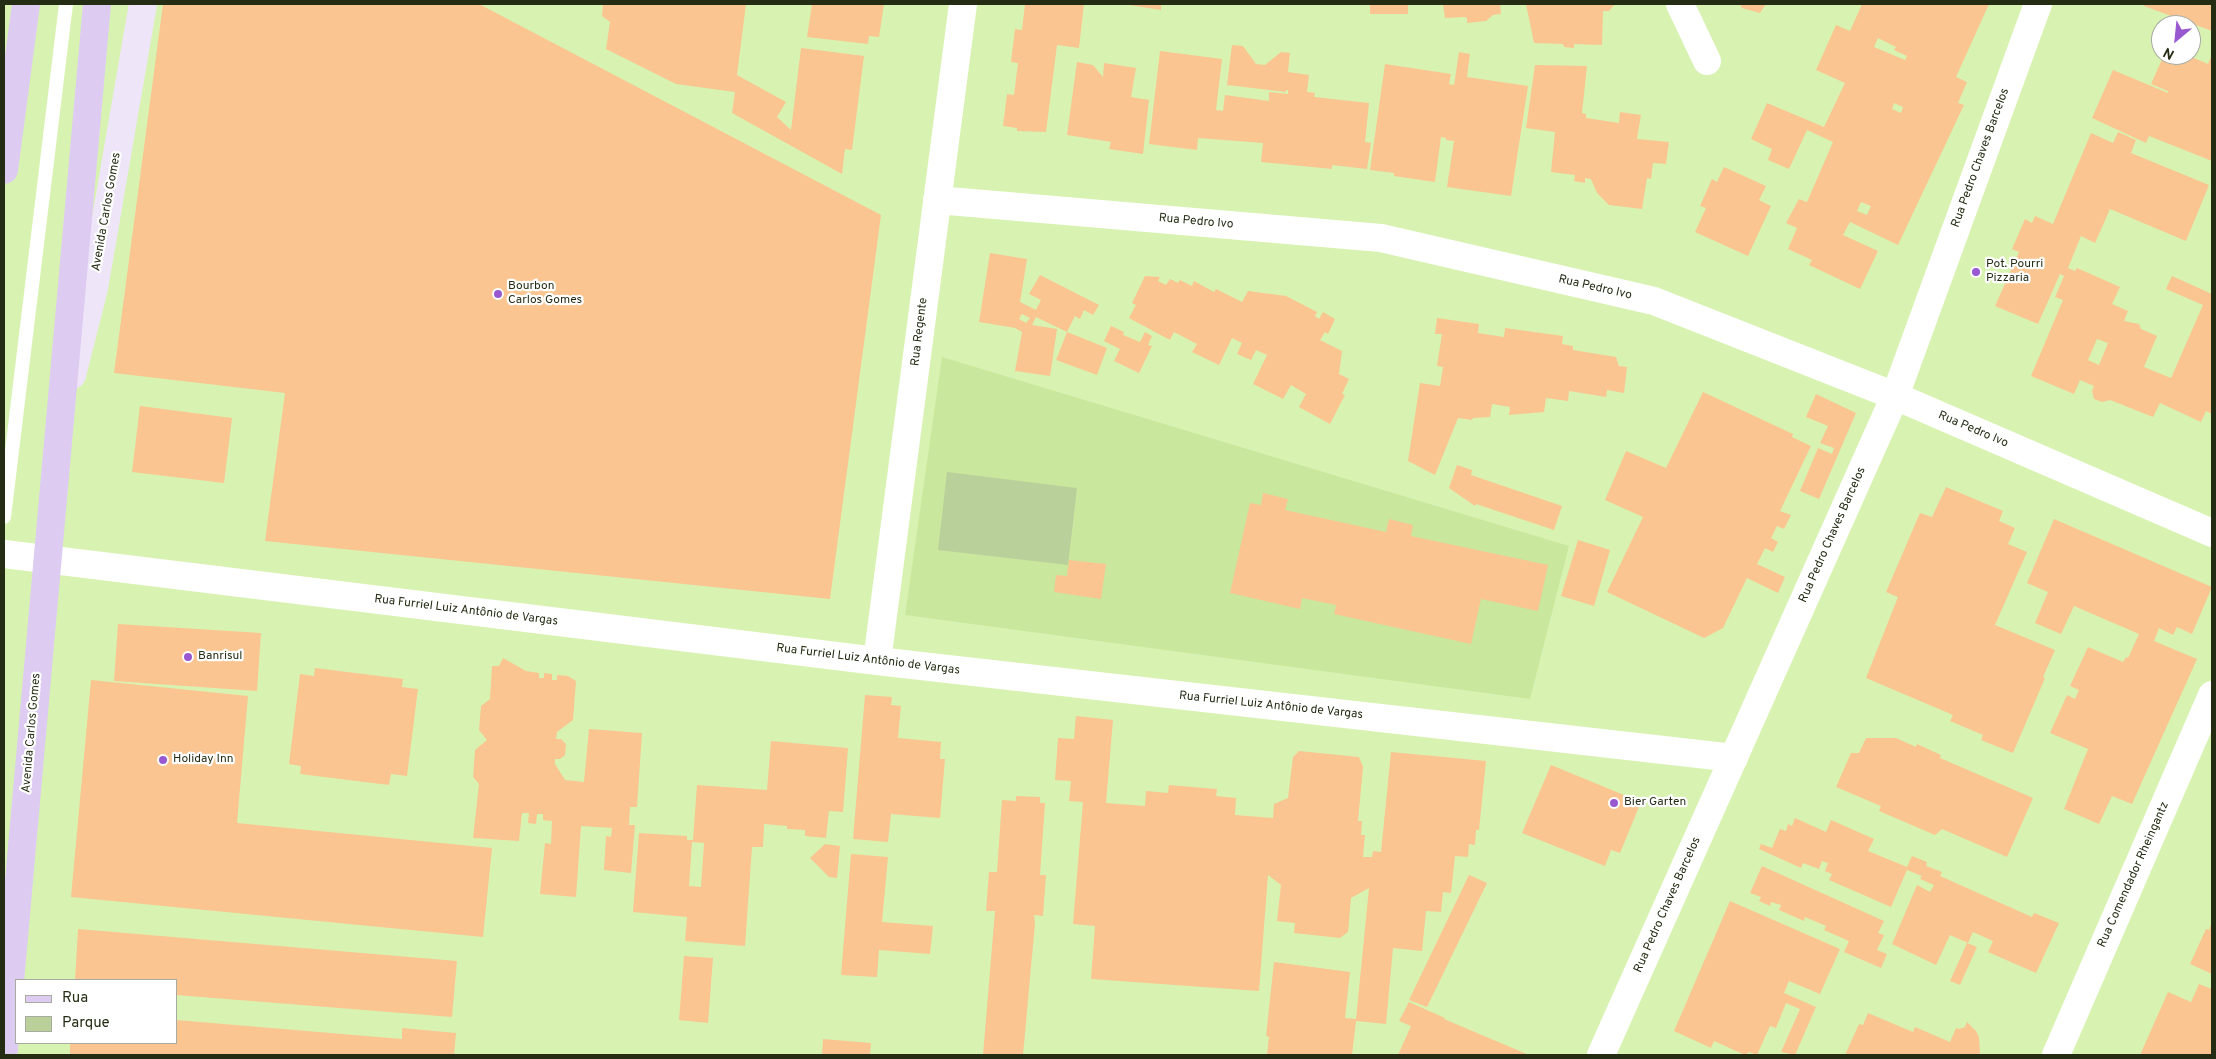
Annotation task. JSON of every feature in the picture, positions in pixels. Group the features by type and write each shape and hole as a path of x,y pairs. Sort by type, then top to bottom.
{"main road":[{"path":"4,170 26,4"},
{"name":"Avenida Carlos Gomes","path":"4,1049 46,559 61,418 97,4"},
{"name":"Avenida Carlos Gomes","path":"61,418 94,288 142,4"}],"street":[{"name":"Rua Regente","path":"877,661 963,4"},
{"path":"1680,4 1707,61"},
{"name":"Rua Pedro Chaves Barcelos","path":"1601,1055 1895,396 2038,4"},
{"name":"Rua Pedro Ivo","path":"937,200 1381,238 1654,301 1895,396 2212,533"},
{"name":"Rua Furriel Luiz Antônio de Vargas","path":"4,554 877,661 1734,758"},
{"name":"Rua Comendador Rheingantz","path":"2056,1055 2212,695"}],"lane":[{"path":"4,518 66,4"}],"shaded area":[{"path":"942,357 1569,546 1530,699 905,615"}],"green space":[{"path":"947,472 1077,488 1068,565 938,550"}],"building":[{"name":"Bourbon Carlos Gomes","path":"163,4 479,4 881,215 830,599 265,541 285,393 114,373"},
{"path":"603,4 746,4 737,75 786,102 777,117 791,130 801,48 864,56 852,150 845,149 842,174 732,113 735,92 676,84 606,49 610,22 602,16"},
{"path":"812,4 884,4 879,37 869,36 868,44 807,37"},
{"path":"1025,4 1084,4 1079,48 1057,45 1046,132 1017,131 1017,128 1003,126 1007,94 1014,95 1018,63 1011,62 1015,29 1022,30"},
{"path":"1123,4 1161,4 1161,10"},
{"path":"1370,4 1408,4 1408,14 1370,14"},
{"path":"1443,4 1500,4 1501,14 1493,15 1486,21 1467,23 1467,18 1464,17 1445,18"},
{"path":"1526,4 1615,4 1609,11 1603,11 1602,45 1574,44 1574,48 1564,47 1563,44 1534,43"},
{"path":"1740,4 1766,4 1760,13 1742,8"},
{"path":"1862,4 1989,4 1956,77 1967,82 1958,103 1964,105 1898,245 1850,222 1843,235 1878,251 1860,289 1809,265 1812,260 1788,249 1797,228 1786,223 1799,199 1807,202 1833,142 1807,130 1789,169 1768,160 1772,149 1751,139 1767,103 1824,127 1845,83 1816,70 1836,25 1850,31","holes":["1878,38 1896,47 1894,50 1907,56 1905,60 1874,47","1894,103 1903,107 1901,113 1892,109","1861,202 1871,206 1867,215 1857,211"]},
{"path":"2145,4 2212,4 2212,31 2201,27 2201,15 2168,15 2144,6"},
{"path":"1232,45 1243,46 1256,64 1265,65 1281,52 1290,53 1288,72 1309,75 1307,92 1315,93 1314,97 1369,103 1365,142 1371,143 1367,169 1332,165 1332,169 1261,162 1263,143 1198,138 1197,150 1149,144 1160,51 1222,59 1216,110 1223,111 1225,95 1269,101 1269,92 1288,94 1288,90 1286,92 1227,85"},
{"path":"1459,52 1470,54 1467,77 1528,86 1511,196 1447,187 1454,141 1441,137 1435,182 1394,176 1394,173 1370,170 1385,64 1451,74 1449,84 1454,85"},
{"path":"2212,54 2212,161 2149,136 2146,143 2092,118 2113,70 2168,93 2168,91 2151,84 2160,65 2201,65 2201,61 2208,64"},
{"path":"1077,62 1093,65 1103,77 1104,63 1136,68 1131,97 1149,100 1143,154 1109,149 1111,142 1067,135"},
{"path":"1535,65 1587,66 1582,113 1586,114 1586,118 1619,123 1620,112 1641,115 1637,139 1669,142 1666,164 1653,163 1651,179 1647,178 1642,209 1609,205 1597,193 1591,179 1585,178 1585,183 1574,181 1575,175 1551,172 1555,132 1526,128"},
{"path":"2118,132 2136,140 2131,153 2209,185 2186,241 2110,209 2095,243 2081,236 2068,268 2075,271 2077,268 2120,287 2112,304 2128,311 2124,321 2139,324 2141,329 2157,336 2144,367 2171,378 2203,305 2166,289 2172,276 2212,294 2212,414 2206,411 2201,422 2160,403 2153,417 2110,400 2102,402 2094,399 2092,391 2094,386 2080,380 2074,394 2031,376 2063,300 2055,297 2064,276 2060,274 2038,324 1995,306 2019,252 2012,249 2025,219 2032,223 2035,216 2053,224 2091,133 2113,143","holes":["2097,339 2108,343 2099,365 2088,360"]},
{"path":"1724,167 1766,186 1759,200 1771,206 1748,256 1695,232 1706,208 1700,206 1712,179 1717,182"},
{"path":"990,253 1027,259 1020,302 1036,310 1041,300 1029,294 1040,275 1099,305 1093,315 1084,310 1080,319 1075,316 1067,332 1036,317 1032,325 1057,329 1050,376 1015,371 1022,332 1015,328 979,322","holes":["1022,314 1030,318 1026,323 1019,319"]},
{"path":"1145,276 1160,277 1158,281 1166,285 1170,279 1178,283 1180,280 1192,286 1194,281 1214,292 1216,289 1242,302 1248,291 1286,296 1317,312 1315,316 1319,319 1323,312 1335,319 1328,334 1325,332 1320,340 1342,351 1339,374 1349,379 1342,394 1345,395 1330,424 1299,407 1306,394 1291,385 1283,399 1253,384 1267,355 1256,350 1251,360 1237,354 1242,343 1232,338 1219,365 1192,352 1197,344 1174,332 1170,340 1129,318 1136,305 1132,303"},
{"path":"1437,318 1479,324 1478,333 1504,337 1505,328 1563,336 1562,344 1573,346 1573,350 1616,357 1619,366 1627,367 1624,393 1607,390 1606,397 1569,391 1568,401 1546,398 1544,412 1509,415 1510,407 1492,404 1490,417 1473,418 1472,420 1458,418 1435,475 1408,461 1420,383 1440,386 1443,367 1437,366 1442,334 1435,334"},
{"path":"1111,326 1124,332 1123,335 1140,342 1145,332 1152,336 1148,345 1152,346 1139,373 1114,361 1120,349 1104,341"},
{"path":"1067,332 1107,348 1097,375 1056,360"},
{"path":"1703,392 1793,434 1792,437 1811,446 1780,511 1791,515 1784,529 1777,526 1771,538 1778,542 1773,552 1765,548 1757,564 1785,577 1778,593 1747,578 1723,628 1704,638 1607,592 1643,517 1605,500 1626,451 1666,468"},
{"path":"1816,394 1856,413 1819,499 1800,491 1818,448 1832,454 1834,448 1820,443 1828,426 1806,417"},
{"path":"140,406 232,418 224,483 132,472"},
{"path":"1457,465 1472,470 1471,475 1562,506 1554,530 1476,504 1475,506 1449,488"},
{"path":"1946,487 2003,511 1999,521 2015,528 2008,544 2027,552 1995,625 2055,650 2013,753 1981,740 1983,735 1950,721 1953,715 1866,678 1898,597 1886,592 1920,513 1932,517"},
{"path":"1263,493 1288,499 1285,510 1386,532 1389,519 1413,525 1411,536 1548,565 1538,611 1481,599 1471,644 1334,614 1336,605 1302,598 1300,609 1230,593 1250,503 1261,505"},
{"path":"2054,519 2212,587 2192,634 2177,627 2173,635 2159,628 2154,641 2197,659 2132,804 2112,796 2099,824 2064,809 2088,749 2050,733 2067,695 2075,699 2079,690 2070,686 2088,647 2123,662 2126,657 2128,658 2139,634 2074,606 2061,634 2035,623 2048,592 2027,583"},
{"path":"1578,540 1610,550 1594,606 1561,596"},
{"path":"1069,560 1106,564 1101,599 1054,592 1056,575 1067,576"},
{"name":"Banrisul","path":"118,624 261,633 257,691 114,681"},
{"path":"503,658 526,671 539,673 539,678 544,678 544,673 552,674 552,680 557,680 557,675 568,676 576,681 573,720 557,732 556,739 561,739 566,744 565,755 560,759 555,759 555,764 565,780 584,782 589,729 642,733 637,807 630,807 629,825 635,825 631,873 604,870 606,836 611,837 612,828 581,826 576,897 540,894 545,843 551,844 552,821 543,820 543,814 537,814 536,824 528,823 529,813 522,813 519,841 473,838 479,784 473,777 475,750 487,740 479,730 481,706 490,699 492,666 499,666"},
{"path":"315,668 403,679 402,687 418,689 407,776 391,774 389,785 300,774 301,766 289,764 300,674 314,676"},
{"name":"Holiday Inn","path":"91,680 248,696 237,823 492,848 483,937 71,897"},
{"path":"865,695 892,697 891,705 901,706 898,738 941,742 940,759 945,759 940,818 891,814 888,842 853,839"},
{"path":"1076,716 1113,720 1106,803 1145,806 1146,791 1168,793 1169,785 1217,789 1216,796 1236,798 1235,815 1273,818 1274,804 1288,798 1293,757 1299,751 1359,757 1363,767 1358,821 1362,821 1361,835 1365,835 1363,857 1372,857 1373,851 1381,852 1391,752 1486,761 1479,830 1476,830 1475,845 1469,844 1468,857 1455,856 1451,893 1443,892 1441,912 1426,911 1422,951 1393,948 1386,1024 1356,1021 1352,1055 1267,1055 1269,1037 1266,1036 1274,962 1350,972 1345,1018 1356,1019 1369,888 1351,898 1348,932 1340,938 1294,933 1295,923 1277,921 1281,885 1268,875 1259,991 1091,979 1095,926 1073,924 1083,802 1069,801 1071,781 1055,780 1058,738 1074,739"},
{"path":"1866,738 1896,738 1916,747 1917,744 1941,755 1940,758 2033,798 2007,857 1942,829 1935,835 1879,811 1881,806 1836,787 1851,753 1859,753"},
{"path":"771,741 848,748 843,812 829,811 826,838 805,836 805,830 787,829 787,826 764,824 763,847 752,847 745,946 685,941 687,917 633,912 639,833 687,836 687,840 693,840 697,785 767,790","holes":["692,842 704,843 701,887 689,886"]},
{"path":"1551,765 1641,802 1620,853 1611,850 1605,866 1522,833"},
{"path":"1016,796 1040,797 1040,803 1045,803 1040,875 1046,875 1043,916 1034,915 1035,923 1023,1055 983,1055 995,911 986,911 989,872 997,872 1002,800 1016,801"},
{"path":"1795,818 1826,832 1831,820 1874,839 1868,851 1907,867 1912,856 1927,862 1926,866 1942,872 1940,876 2032,917 2034,913 2059,923 2036,973 1988,952 1993,941 1973,932 1968,943 1950,935 1936,965 1892,944 1917,885 1930,892 1934,885 1920,879 1922,876 1907,870 1891,907 1829,880 1832,874 1825,871 1828,863 1822,861 1819,869 1803,863 1801,868 1759,849 1761,844 1772,848 1780,829 1786,831 1788,824 1792,826"},
{"path":"825,844 840,846 837,878 829,877 810,858"},
{"path":"851,854 888,857 882,922 933,926 930,954 879,950 877,977 841,975"},
{"path":"1762,866 1884,921 1878,933 1884,935 1877,950 1887,954 1881,968 1844,952 1849,941 1824,930 1826,926 1805,917 1804,921 1779,910 1781,905 1771,902 1770,906 1759,901 1761,897 1750,893"},
{"path":"1469,875 1487,883 1427,1007 1409,1000"},
{"path":"1730,901 1840,949 1820,994 1789,981 1784,993 1816,1007 1795,1055 1781,1052 1800,1009 1786,1003 1776,1028 1770,1026 1757,1055 1749,1052 1745,1055 1714,1041 1711,1048 1674,1031"},
{"path":"2212,922 2212,974 2190,964 2206,929 2209,930"},
{"path":"78,929 457,961 452,1017 178,995 178,979 75,979"},
{"path":"1967,943 1977,947 1960,985 1950,981"},
{"path":"684,956 713,958 708,1023 679,1020"},
{"path":"2199,984 2212,989 2212,1055 2140,1055 2168,992 2191,1002"},
{"path":"1409,1002 1529,1055 1398,1055 1411,1026 1399,1021"},
{"path":"1868,1013 1913,1032 1915,1027 1950,1042 1956,1028 1965,1027 1967,1022 1979,1037 1980,1053 1979,1055 1845,1055 1859,1024 1863,1025"},
{"path":"178,1020 402,1039 402,1028 456,1033 454,1055 70,1055 70,1044 178,1044"},
{"path":"823,1039 871,1043 870,1055 822,1055"}],"place":[{"name":"Pot. Pourri Pizzaria","path":"1976,272"},
{"name":"Bourbon Carlos Gomes","path":"498,294"},
{"name":"Banrisul","path":"188,657"},
{"name":"Holiday Inn","path":"163,760"},
{"name":"Bier Garten","path":"1614,803"}]}
